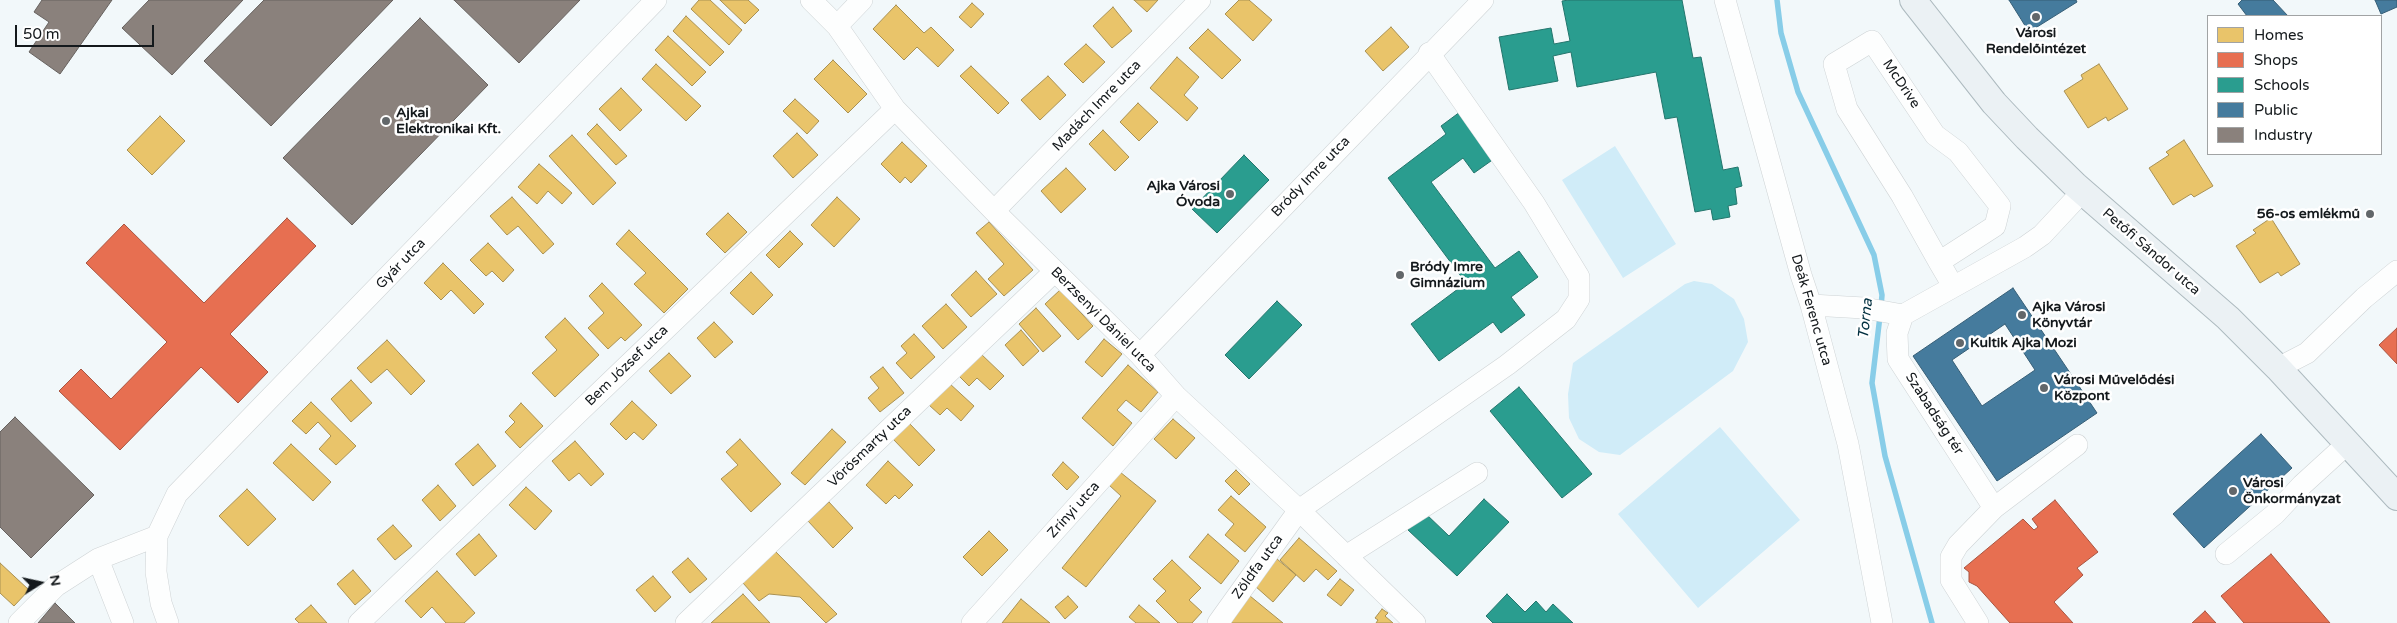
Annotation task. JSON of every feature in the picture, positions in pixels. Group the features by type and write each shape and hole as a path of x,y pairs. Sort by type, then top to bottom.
{"main road":[{"name":"Petőfi Sándor utca","path":"1921,3 2015,127 2082,192 2228,318 2278,368 2397,497"}],"street":[{"name":"Gyár utca","path":"168,623 161,604 156,572 156,536 177,494 656,0"},
{"name":"Berzsenyi Dániel utca","path":"811,0 837,26 894,109 1140,355 1176,396 1415,623"},
{"path":"837,26 862,0"},
{"name":"Madách Imre utca","path":"994,211 1200,0"},
{"name":"Bródy Imre utca","path":"1140,355 1483,0"},
{"name":"Deák Ferenc utca","path":"1725,0 1848,444 1882,623"},
{"name":"McDrive","path":"1872,41 1936,136 1958,152 2000,206 1996,226 1939,262 1902,196 1848,108 1834,64 1872,41"},
{"name":"Zöldfa utca","path":"1218,623 1298,510 1507,365 1566,319 1579,299 1579,277 1534,203 1429,54"},
{"name":"Bem József utca","path":"359,623 894,109"},
{"path":"1811,305 1864,308 1899,313 2025,247 2042,235 2082,192"},
{"path":"1939,262 1953,286"},
{"name":"Vörösmarty utca","path":"686,623 1055,271"},
{"path":"2278,368 2307,353 2364,298 2397,271"},
{"name":"Szabadság tér","path":"1899,313 1897,333 1898,359 1994,508"},
{"name":"Zrínyi utca","path":"972,623 1176,396"},
{"path":"2226,554 2275,514 2302,484 2347,444"},
{"path":"1978,623 1951,580 1951,557 1958,545 1994,508 2077,445"},
{"path":"1346,556 1477,473"},
{"path":"18,623 56,586 98,559 156,536"},
{"path":"98,559 123,623"}],"shaded area":[{"path":"1615,146 1676,244 1623,278 1562,180"},
{"path":"1694,281 1712,284 1734,299 1744,319 1748,342 1733,371 1620,455 1599,452 1579,439 1569,418 1568,394 1573,363 1685,284"},
{"path":"1720,427 1800,520 1698,608 1618,514"}],"building: Homes":[{"path":"699,0 710,0 742,30 729,45 691,9"},
{"path":"720,0 748,0 759,10 745,24"},
{"path":"1134,0 1158,0 1147,12"},
{"path":"1239,0 1249,0 1272,20 1253,41 1225,14"},
{"path":"972,3 984,14 971,28 959,17"},
{"path":"896,5 924,33 931,27 954,50 938,67 917,47 904,60 873,29"},
{"path":"1113,7 1132,31 1112,48 1093,26"},
{"path":"686,16 724,52 710,66 673,31"},
{"path":"1391,27 1409,47 1383,71 1365,51"},
{"path":"1208,29 1241,60 1222,79 1189,48"},
{"path":"668,36 706,72 692,86 655,50"},
{"path":"1086,44 1105,62 1083,83 1064,64"},
{"path":"1177,57 1199,77 1184,95 1198,108 1187,121 1150,88"},
{"path":"833,60 867,94 848,113 814,79"},
{"path":"656,64 701,106 686,121 642,79"},
{"path":"2099,64 2128,109 2108,121 2106,117 2088,128 2064,91 2083,79 2081,75"},
{"path":"971,66 1009,103 998,114 960,76"},
{"path":"1048,76 1066,95 1040,120 1021,100"},
{"path":"621,88 642,110 620,131 599,109"},
{"path":"795,99 819,121 807,134 783,111"},
{"path":"1138,103 1158,122 1139,141 1120,122"},
{"path":"160,116 185,141 152,175 127,150"},
{"path":"597,124 627,156 616,165 587,134"},
{"path":"1103,130 1129,157 1115,171 1089,144"},
{"path":"797,133 818,155 793,178 773,156"},
{"path":"572,135 616,183 593,205 549,156"},
{"path":"2184,140 2213,186 2194,197 2191,194 2173,205 2149,168 2169,155 2166,152"},
{"path":"902,142 927,166 911,183 905,177 900,183 881,164"},
{"path":"539,164 572,193 562,204 548,191 537,204 518,187"},
{"path":"1066,168 1086,189 1061,213 1041,191"},
{"path":"512,197 554,244 543,254 518,226 507,235 490,216"},
{"path":"837,197 860,219 834,247 811,225"},
{"path":"728,213 747,232 725,253 706,234"},
{"path":"2271,218 2300,264 2281,276 2278,272 2260,283 2236,246 2256,233 2253,230"},
{"path":"989,222 1033,270 1004,296 988,279 1004,264 976,233"},
{"path":"629,230 688,289 664,313 634,284 646,273 616,244"},
{"path":"790,231 803,244 779,268 766,255"},
{"path":"488,243 514,270 503,282 492,271 486,276 470,260"},
{"path":"443,263 484,304 474,314 451,290 441,300 424,283"},
{"path":"976,271 997,294 971,317 951,295"},
{"path":"751,272 773,295 753,315 730,293"},
{"path":"602,283 642,325 625,341 621,337 608,349 588,328 604,313 589,296"},
{"path":"1060,290 1093,326 1078,340 1045,304"},
{"path":"946,304 967,327 943,349 922,326"},
{"path":"1036,308 1061,336 1043,352 1019,324"},
{"path":"565,318 599,355 555,397 532,373 557,350 545,337"},
{"path":"714,322 733,342 715,358 697,338"},
{"path":"1021,330 1039,351 1023,366 1005,345"},
{"path":"914,334 935,357 911,379 896,363 907,353 901,346"},
{"path":"1104,339 1122,354 1102,377 1085,362"},
{"path":"387,340 425,381 411,395 387,369 371,383 357,368"},
{"path":"669,353 691,376 671,394 649,371"},
{"path":"980,353 1004,376 990,390 977,378 969,386 959,376"},
{"path":"1128,365 1158,392 1141,412 1126,400 1117,410 1132,423 1113,446 1082,418"},
{"path":"883,367 904,393 880,412 868,398 879,388 870,377"},
{"path":"351,380 372,403 351,422 331,399"},
{"path":"949,383 974,406 961,421 947,408 940,415 929,405"},
{"path":"632,401 657,425 643,440 634,432 626,440 610,424"},
{"path":"311,402 356,446 336,465 319,449 331,436 318,422 306,434 292,421"},
{"path":"521,403 543,426 520,448 505,432 515,422 509,416"},
{"path":"1173,419 1195,438 1176,459 1154,439"},
{"path":"909,423 935,450 919,466 893,439"},
{"path":"832,429 846,442 805,485 791,473"},
{"path":"740,439 781,484 751,512 721,479 738,465 726,452"},
{"path":"575,441 604,474 591,486 579,473 569,481 552,461"},
{"path":"291,444 331,482 313,501 273,463"},
{"path":"478,444 496,466 473,486 455,464"},
{"path":"888,461 913,485 899,499 895,495 886,504 866,485"},
{"path":"1063,462 1079,477 1067,490 1052,475"},
{"path":"1236,470 1250,484 1239,495 1225,481"},
{"path":"1120,472 1156,501 1086,587 1062,568 1121,496 1109,485"},
{"path":"438,485 456,506 440,521 422,500"},
{"path":"526,487 552,511 535,530 509,505"},
{"path":"247,489 276,519 248,546 219,516"},
{"path":"1231,496 1266,527 1245,552 1225,535 1234,524 1218,510"},
{"path":"829,502 853,528 833,548 808,521"},
{"path":"393,525 412,546 395,560 377,539"},
{"path":"989,531 1008,550 982,576 963,557"},
{"path":"479,534 497,556 475,576 456,554"},
{"path":"1208,534 1239,561 1221,584 1189,557"},
{"path":"1299,538 1337,571 1328,580 1316,569 1304,582 1280,560"},
{"path":"775,551 837,614 826,623 800,597 769,594 759,601 743,583"},
{"path":"688,558 707,579 690,593 672,572"},
{"path":"1277,559 1296,575 1273,602 1255,586"},
{"path":"1172,560 1201,588 1189,600 1202,612 1192,623 1178,623 1156,601 1166,591 1153,579"},
{"path":"0,563 29,590 14,606 0,593"},
{"path":"353,570 371,591 355,605 337,584"},
{"path":"437,571 475,613 464,623 446,623 432,607 421,618 405,601"},
{"path":"653,576 671,597 655,612 636,590"},
{"path":"1340,579 1354,590 1341,606 1327,595"},
{"path":"743,594 770,623 711,623"},
{"path":"1068,596 1078,607 1065,619 1055,607"},
{"path":"1250,596 1283,623 1228,623"},
{"path":"1021,599 1050,623 1002,623"},
{"path":"311,605 327,623 299,623 295,619"},
{"path":"1139,605 1160,623 1136,623 1129,617"},
{"path":"1382,609 1388,613 1385,616 1393,623 1376,623 1378,620 1375,618"}],"building: Shops":[{"path":"287,218 316,246 230,334 268,372 238,403 201,367 120,450 59,391 81,369 111,399 167,342 86,263 124,224 204,303"},
{"path":"2397,328 2397,364 2379,345"},
{"path":"2055,500 2098,552 2077,568 2083,575 2054,602 2073,623 2010,623 1977,586 1969,582 1969,572 1964,568 2023,519 2034,530 2038,527 2032,519"},
{"path":"2271,554 2330,623 2244,623 2221,596"},
{"path":"2205,611 2216,623 2192,623"}],"building: Schools":[{"path":"1682,0 1693,58 1701,57 1723,170 1738,167 1742,186 1735,188 1737,204 1728,206 1730,217 1713,220 1711,209 1695,212 1677,117 1665,119 1656,72 1577,87 1571,52 1553,56 1558,81 1509,90 1499,37 1551,28 1554,44 1570,41 1562,1"},
{"path":"1464,109 1498,156 1474,173 1463,158 1431,182 1495,268 1519,251 1538,277 1511,297 1525,315 1501,333 1493,322 1439,361 1411,324 1466,283 1388,178 1446,134 1441,126"},
{"name":"Ajka Városi Óvoda","path":"1244,155 1269,180 1217,233 1192,209"},
{"path":"1277,301 1302,325 1249,379 1225,355"},
{"path":"1519,387 1592,474 1562,498 1490,411"},
{"path":"1484,499 1509,522 1457,576 1408,530 1425,513 1449,536"},
{"path":"1507,594 1525,612 1536,601 1546,612 1553,604 1573,623 1493,623 1486,616"}],"building: Public":[{"name":"Városi Rendelőintézet","path":"2009,0 2076,0 2077,2 2029,32"},
{"path":"2242,0 2273,0 2287,15 2246,15 2238,4"},
{"path":"2375,0 2397,0 2397,7 2381,14"},
{"name":"Városi Művelődési Központ","path":"2013,288 2097,413 1997,481 1913,356","holes":["2005,324 2035,370 1982,406 1952,360"]},
{"name":"Városi Önkormányzat","path":"2261,434 2292,468 2204,548 2173,514"}],"building: Industry":[{"path":"42,0 112,0 60,74 29,52 49,22 34,12"},
{"path":"149,0 243,0 172,75 122,28"},
{"path":"264,0 393,0 271,126 204,61"},
{"path":"454,0 580,0 519,63"},
{"name":"Ajkai Elektronikai Kft.","path":"420,18 488,85 352,225 283,158"},
{"path":"15,417 94,495 31,558 0,527 0,432"},
{"path":"55,603 75,623 38,623"}],"waterway":[{"name":"Torna","path":"1777,0 1781,33 1798,92 1874,255 1882,295 1881,307"},
{"name":"Torna","path":"1880,316 1872,383 1885,456 1932,623"}],"place":[{"name":"Városi Rendelőintézet","path":"2036,17"},
{"name":"Ajkai Elektronikai Kft.","path":"386,121"},
{"name":"Ajka Városi Óvoda","path":"1230,194"},
{"name":"56-os emlékmű","path":"2370,214"},
{"name":"Bródy Imre Gimnázium","path":"1400,275"},
{"name":"Ajka Városi Könyvtár","path":"2022,315"},
{"name":"Kultik Ajka Mozi","path":"1960,343"},
{"name":"Városi Művelődési Központ","path":"2044,388"},
{"name":"Városi Önkormányzat","path":"2233,491"}]}
